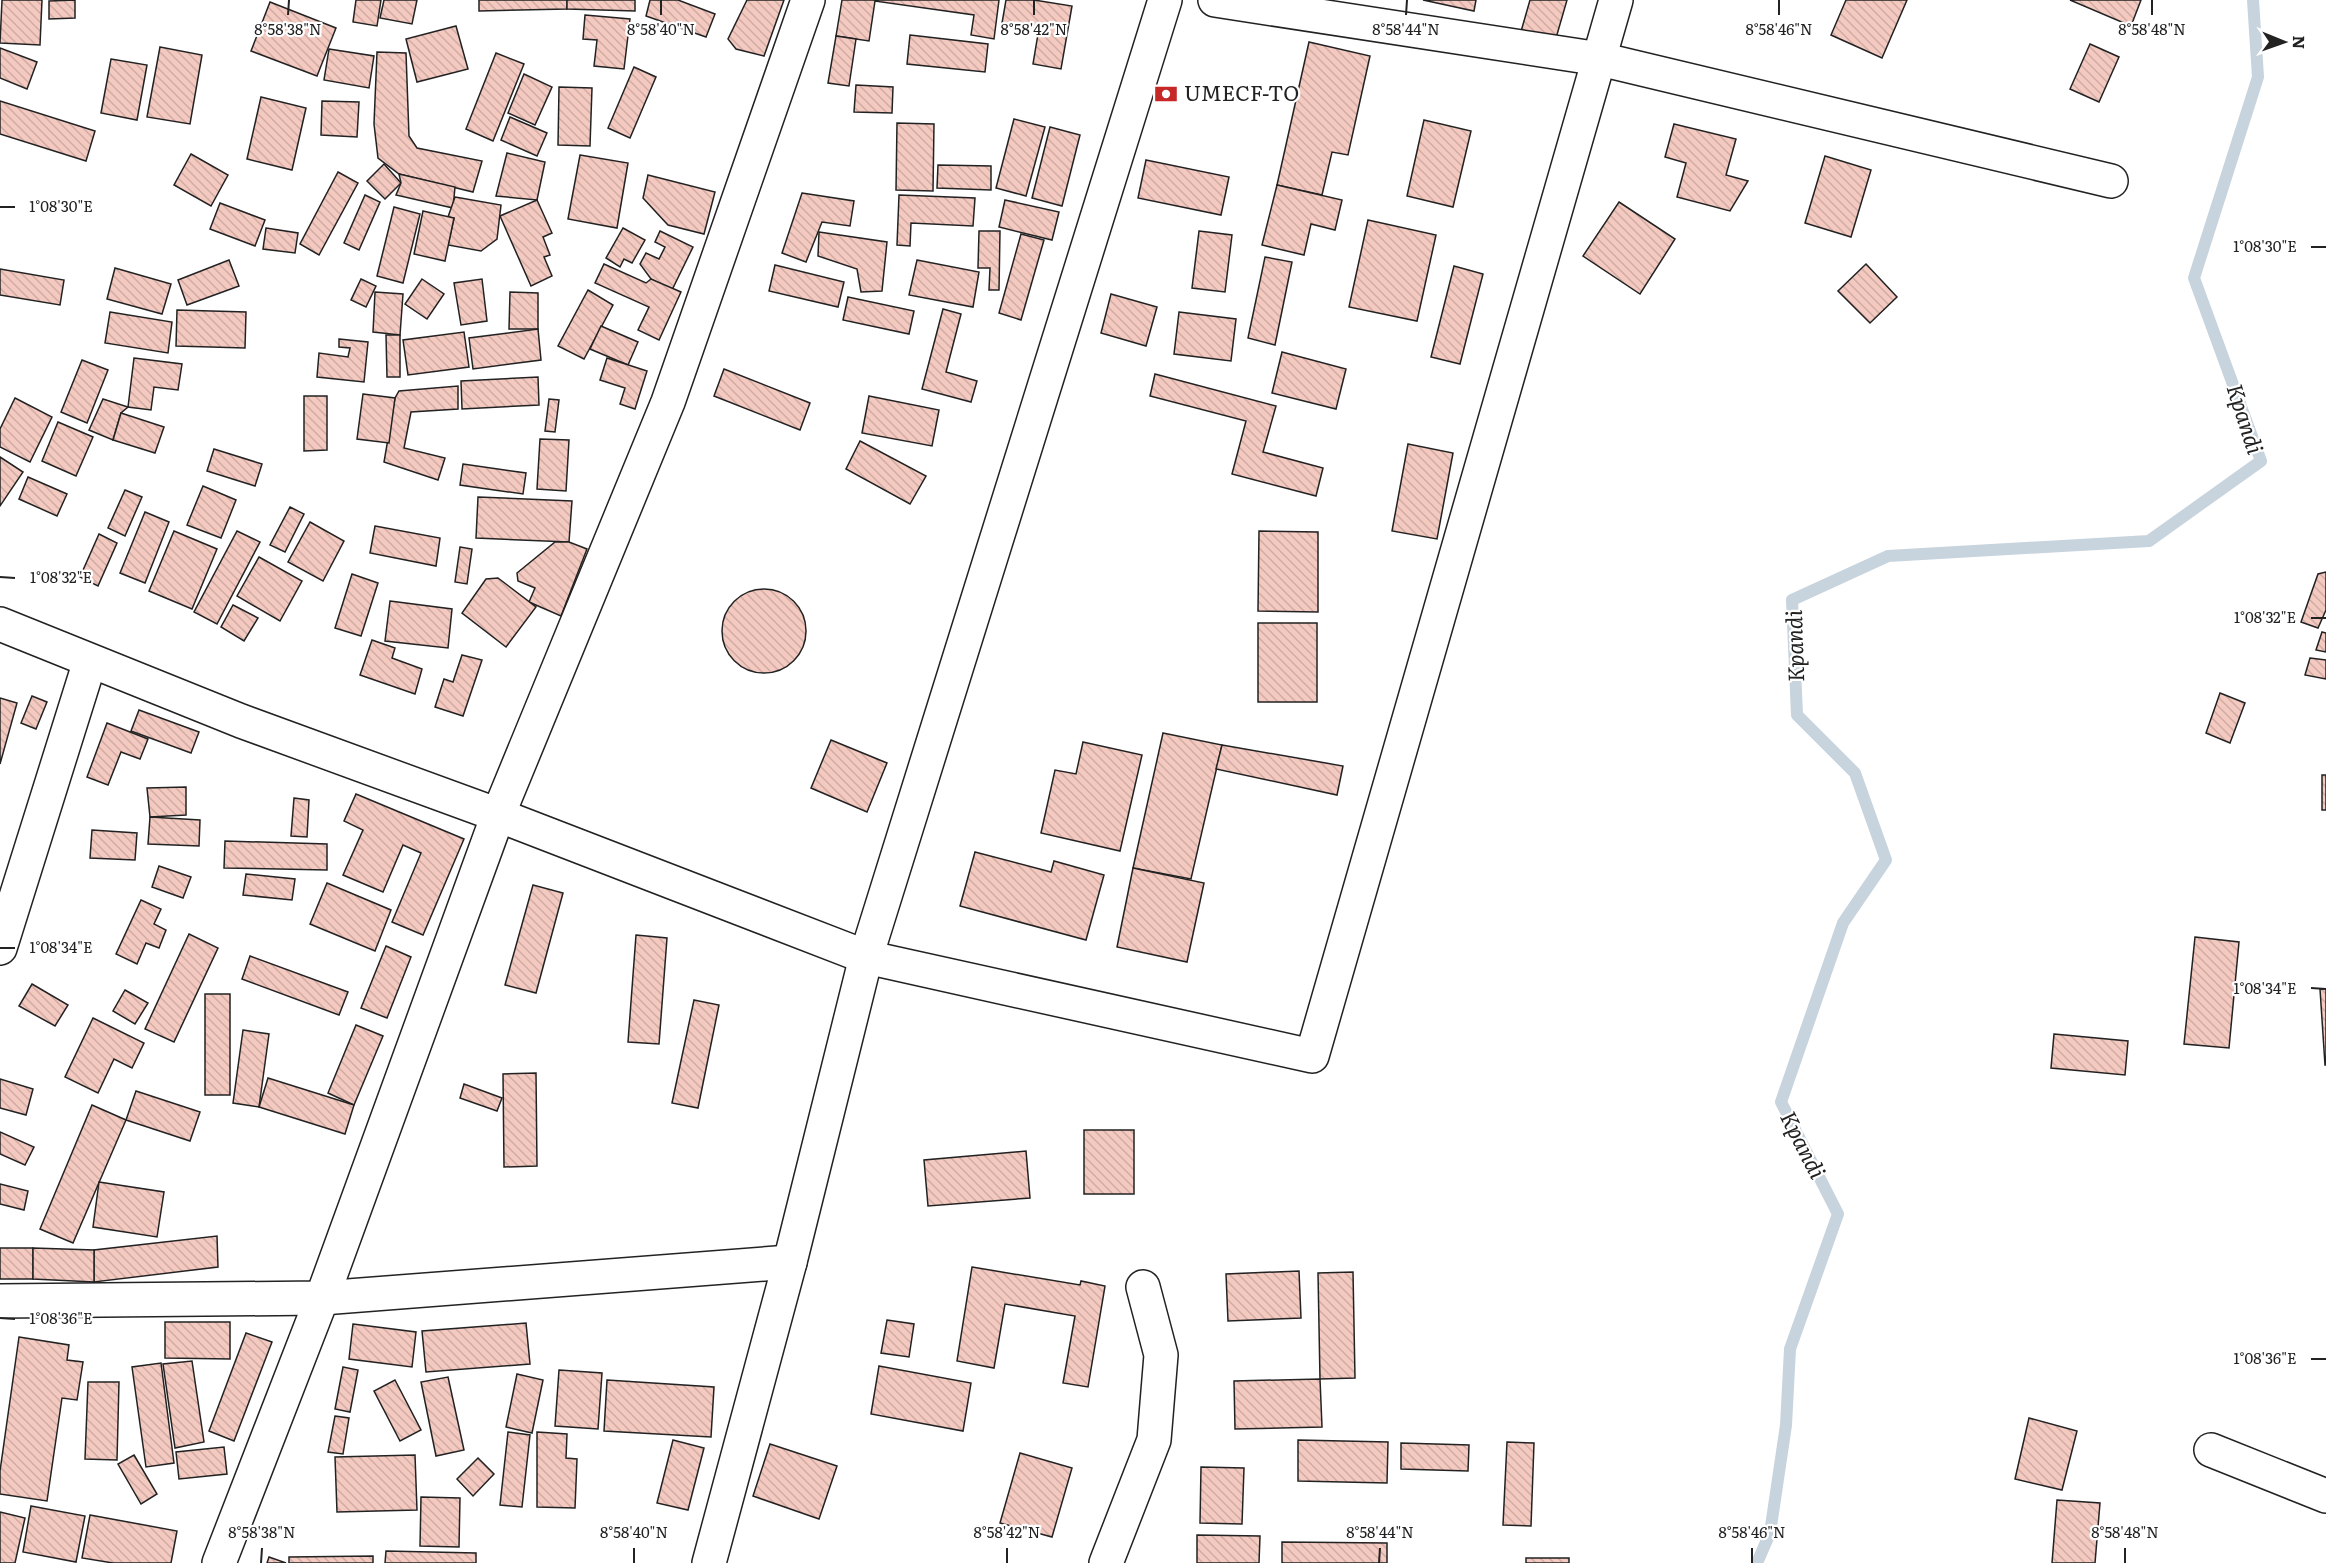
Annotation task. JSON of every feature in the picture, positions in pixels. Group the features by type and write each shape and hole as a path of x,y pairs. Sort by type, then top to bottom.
{"street":[{"path":"219,1563 322,1298 498,815 668,402 808,0"},
{"path":"710,1563 790,1262 866,957 1165,0"},
{"path":"1215,0 1600,59 2111,181"},
{"path":"0,624 241,721 498,815 866,957 1312,1056 1616,0"},
{"path":"0,948 90,661"},
{"path":"0,1301 322,1298 790,1262"},
{"path":"1106,1563 1154,1440 1161,1355 1143,1287"},
{"path":"2211,1450 2326,1496"}],"building":[{"path":"2,0 42,0 40,45 0,43"},
{"path":"75,0 75,18 49,19 49,1"},
{"path":"356,0 381,0 377,26 353,22"},
{"path":"384,0 417,0 412,24 380,18"},
{"path":"479,0 567,0 567,9 479,11"},
{"path":"567,0 635,0 635,11 567,9"},
{"path":"650,0 678,0 715,14 706,37 646,16"},
{"path":"747,0 784,0 764,56 736,49 728,39"},
{"path":"842,0 999,0 994,39 971,35 974,15 875,1 869,41 836,36"},
{"path":"1006,0 1034,0 1072,6 1061,69 1033,64 1039,28 1002,23"},
{"path":"1423,0 1476,0 1474,11"},
{"path":"1530,0 1567,0 1554,45 1520,35"},
{"path":"1846,0 1907,0 1882,58 1831,35"},
{"path":"2070,0 2141,0 2131,26"},
{"path":"270,2 336,28 317,76 251,51"},
{"path":"585,15 630,19 624,69 594,66 597,40 583,39"},
{"path":"456,26 468,69 417,82 406,39"},
{"path":"910,35 988,44 985,72 907,64"},
{"path":"836,36 856,39 849,86 828,83"},
{"path":"1309,42 1370,56 1348,155 1332,152 1322,195 1277,185"},
{"path":"2090,44 2119,57 2099,102 2070,89"},
{"path":"160,47 202,55 190,124 147,117"},
{"path":"0,48 37,62 27,89 0,78"},
{"path":"329,49 374,56 369,88 324,80"},
{"path":"377,52 406,53 409,136 417,148 482,161 473,192 399,174 378,158 374,124"},
{"path":"496,53 524,64 493,141 466,129"},
{"path":"111,59 147,65 137,120 101,113"},
{"path":"634,67 656,77 630,138 608,128"},
{"path":"524,74 552,87 535,125 508,113"},
{"path":"856,85 893,87 892,113 854,112"},
{"path":"559,87 592,88 590,146 558,145"},
{"path":"261,97 306,108 292,170 247,159"},
{"path":"0,101 95,131 86,161 0,134"},
{"path":"322,101 359,102 357,137 321,135"},
{"path":"510,117 547,133 537,156 501,140"},
{"path":"1014,119 1045,127 1026,196 996,188"},
{"path":"1424,120 1471,131 1453,207 1407,196"},
{"path":"897,123 934,124 933,191 896,190"},
{"path":"1674,124 1736,139 1726,175 1748,181 1730,211 1677,197 1686,163 1665,157"},
{"path":"1050,127 1080,135 1062,206 1032,198"},
{"path":"507,153 545,162 537,200 496,196"},
{"path":"191,154 228,175 211,206 174,185"},
{"path":"580,155 628,163 617,228 568,219"},
{"path":"1825,156 1871,170 1851,237 1805,223"},
{"path":"1146,160 1229,177 1221,215 1138,198"},
{"path":"384,164 401,183 385,199 367,181"},
{"path":"938,165 991,166 991,190 937,188"},
{"path":"338,172 358,183 319,255 300,244"},
{"path":"399,174 455,187 453,208 396,195 401,183"},
{"path":"648,175 715,192 704,234 668,225 643,198"},
{"path":"1277,185 1342,200 1335,230 1311,224 1304,255 1262,245"},
{"path":"802,193 854,201 850,226 822,222 806,262 782,253"},
{"path":"365,195 380,202 359,250 344,243"},
{"path":"899,195 975,198 973,226 911,223 910,246 897,245"},
{"path":"455,197 501,205 497,239 481,251 448,245 454,218 448,217"},
{"path":"537,200 552,233 543,237 550,255 544,257 552,276 531,286 500,216"},
{"path":"1005,200 1059,212 1052,240 999,227"},
{"path":"1619,202 1675,239 1640,294 1583,256"},
{"path":"220,203 265,220 255,246 210,229"},
{"path":"394,207 420,214 403,283 377,276"},
{"path":"423,211 454,218 445,261 414,254"},
{"path":"1368,220 1436,235 1417,321 1349,307"},
{"path":"266,228 298,233 295,253 263,249"},
{"path":"623,228 645,240 632,263 624,259 620,267 606,258"},
{"path":"660,231 693,247 672,290 651,279 640,264 646,253 659,259 665,247 655,242"},
{"path":"979,231 1000,231 999,290 989,290 990,268 978,268"},
{"path":"1199,231 1232,235 1225,292 1192,288"},
{"path":"819,232 887,242 882,291 861,292 857,269 818,256"},
{"path":"1021,234 1044,240 1021,320 999,313"},
{"path":"1265,257 1292,262 1275,345 1248,338"},
{"path":"229,260 239,286 187,305 178,280"},
{"path":"917,260 979,272 973,307 909,295"},
{"path":"604,264 646,283 651,279 681,292 659,340 638,330 649,307 595,283"},
{"path":"1866,264 1897,297 1870,323 1838,291"},
{"path":"775,265 844,282 838,307 769,291"},
{"path":"1454,266 1483,274 1460,364 1431,357"},
{"path":"115,268 171,284 162,314 107,299"},
{"path":"0,269 64,280 60,305 0,295"},
{"path":"361,279 376,286 366,307 351,300"},
{"path":"422,279 444,294 427,319 405,304"},
{"path":"482,279 487,321 461,325 454,283"},
{"path":"588,290 613,305 584,359 558,346"},
{"path":"375,292 403,294 400,335 373,332"},
{"path":"510,292 538,293 538,329 509,329"},
{"path":"1111,294 1157,307 1146,346 1101,333"},
{"path":"848,297 914,311 909,334 843,320"},
{"path":"943,309 961,314 946,372 977,381 971,402 922,389"},
{"path":"177,310 246,312 245,348 176,346"},
{"path":"110,312 172,322 168,353 105,343"},
{"path":"1179,312 1236,319 1231,361 1174,354"},
{"path":"601,326 638,342 628,365 590,349"},
{"path":"538,329 541,360 473,369 469,338"},
{"path":"464,332 469,367 408,375 403,340"},
{"path":"386,335 400,335 400,377 387,377"},
{"path":"339,339 368,342 364,382 317,377 319,353 348,357 350,348 339,347"},
{"path":"1282,352 1346,369 1336,409 1272,393"},
{"path":"134,358 182,364 178,390 154,387 151,410 128,407"},
{"path":"607,358 647,371 635,409 620,404 625,388 600,380"},
{"path":"82,360 108,370 87,423 61,412"},
{"path":"724,369 810,403 800,430 714,396"},
{"path":"1155,374 1276,406 1263,452 1323,468 1316,496 1232,474 1246,421 1150,396"},
{"path":"538,377 539,405 462,409 461,381"},
{"path":"458,386 458,409 411,412 404,448 445,458 438,480 384,462 395,398 399,391"},
{"path":"363,394 395,398 389,443 357,439"},
{"path":"304,396 327,396 327,450 304,451"},
{"path":"869,396 939,410 932,446 862,433"},
{"path":"15,398 52,417 30,462 0,447 0,429"},
{"path":"103,399 128,407 121,413 113,440 89,430"},
{"path":"549,399 559,400 555,432 545,431"},
{"path":"121,413 164,427 155,453 113,440"},
{"path":"58,422 93,437 76,476 42,461"},
{"path":"540,439 569,440 566,491 537,489"},
{"path":"860,441 926,476 910,504 846,469"},
{"path":"1408,444 1453,453 1437,539 1392,531"},
{"path":"214,449 262,464 255,486 207,471"},
{"path":"0,457 23,472 0,506"},
{"path":"463,464 526,473 523,494 460,485"},
{"path":"28,477 67,494 57,516 19,499"},
{"path":"203,486 236,500 221,538 187,525"},
{"path":"125,490 142,497 125,536 108,528"},
{"path":"478,497 572,501 569,542 476,538"},
{"path":"290,507 304,514 285,552 270,545"},
{"path":"145,512 169,522 145,583 120,573"},
{"path":"310,522 344,541 323,581 288,562"},
{"path":"375,526 440,538 436,566 370,553"},
{"path":"174,531 217,549 192,609 149,591"},
{"path":"237,531 260,542 217,624 194,612"},
{"path":"1259,531 1318,532 1318,612 1258,611"},
{"path":"99,534 117,543 98,586 80,577"},
{"path":"555,542 569,542 587,549 561,616 529,602 535,588 518,581 517,573"},
{"path":"460,547 472,549 467,584 455,582"},
{"path":"259,557 302,581 280,621 237,596"},
{"path":"2326,572 2326,610 2318,628 2301,622 2318,574"},
{"path":"352,574 378,583 361,636 335,628"},
{"path":"498,578 536,607 506,647 462,613 486,579"},
{"path":"756,589 772,589 788,596 799,607 806,623 803,647 794,661 772,673 756,673 740,666 729,655 722,639 722,623 729,607 740,596"},
{"path":"390,601 452,609 448,648 385,641"},
{"path":"233,605 258,618 244,641 221,627"},
{"path":"1258,623 1317,623 1317,702 1258,702"},
{"path":"2322,632 2326,633 2326,652 2316,650"},
{"path":"372,640 395,648 392,658 422,669 415,694 360,675"},
{"path":"462,655 482,660 463,716 435,707 444,679 453,682"},
{"path":"2310,658 2326,660 2326,679 2305,675"},
{"path":"2220,693 2245,703 2230,743 2206,733"},
{"path":"32,696 47,702 36,729 21,723"},
{"path":"0,698 17,703 0,764"},
{"path":"139,710 199,732 191,753 131,731"},
{"path":"107,723 148,739 140,759 121,752 108,785 87,777"},
{"path":"1163,733 1222,745 1191,879 1133,868"},
{"path":"831,740 887,763 867,812 811,788"},
{"path":"1083,742 1142,755 1120,851 1041,833 1055,770 1076,774"},
{"path":"1222,745 1343,766 1337,795 1216,769"},
{"path":"2322,775 2326,775 2326,810 2322,810"},
{"path":"186,787 186,815 150,817 147,788"},
{"path":"356,794 464,839 423,935 392,922 421,853 403,845 383,892 343,875 363,830 344,821"},
{"path":"294,798 309,800 307,837 291,836"},
{"path":"150,817 200,820 199,846 148,844"},
{"path":"92,830 137,833 135,860 90,858"},
{"path":"225,841 327,844 327,870 224,868"},
{"path":"975,852 1051,872 1054,861 1104,875 1086,940 960,906"},
{"path":"159,866 191,877 183,898 152,887"},
{"path":"1133,868 1204,883 1187,962 1117,947"},
{"path":"246,874 295,879 292,900 243,895"},
{"path":"327,883 391,910 375,951 310,924"},
{"path":"533,885 563,893 536,993 505,985"},
{"path":"141,900 161,909 154,924 166,930 159,948 146,943 137,964 116,954"},
{"path":"189,934 218,948 174,1042 145,1029"},
{"path":"636,935 667,938 659,1044 628,1042"},
{"path":"2195,937 2239,942 2229,1048 2184,1044"},
{"path":"386,946 411,957 387,1018 361,1008"},
{"path":"250,956 348,992 339,1015 242,979"},
{"path":"32,984 68,1005 55,1026 19,1006"},
{"path":"2320,989 2326,989 2326,1065 2325,1065"},
{"path":"125,990 148,1003 135,1024 113,1011"},
{"path":"205,994 230,994 230,1095 205,1095"},
{"path":"694,1000 719,1005 698,1108 672,1103"},
{"path":"93,1018 144,1043 132,1068 114,1059 98,1093 65,1077"},
{"path":"356,1025 383,1036 354,1105 328,1093"},
{"path":"243,1030 269,1034 259,1107 233,1103"},
{"path":"2054,1034 2128,1041 2125,1075 2051,1068"},
{"path":"536,1073 537,1166 504,1167 503,1074"},
{"path":"268,1078 354,1105 345,1134 259,1107"},
{"path":"0,1079 33,1089 26,1115 0,1108"},
{"path":"464,1084 502,1098 497,1111 460,1098"},
{"path":"136,1091 200,1112 190,1141 126,1120"},
{"path":"92,1105 126,1120 73,1243 40,1229"},
{"path":"1084,1130 1134,1130 1134,1194 1084,1194"},
{"path":"0,1132 34,1147 25,1165 0,1154"},
{"path":"1026,1151 1030,1198 928,1206 924,1160"},
{"path":"99,1182 164,1192 157,1237 93,1227"},
{"path":"0,1184 28,1191 24,1210 0,1204"},
{"path":"217,1236 218,1267 94,1282 94,1250"},
{"path":"0,1248 33,1248 33,1279 0,1279"},
{"path":"33,1248 94,1250 94,1282 33,1279"},
{"path":"972,1267 1080,1285 1081,1281 1105,1286 1088,1387 1063,1383 1075,1316 1005,1304 994,1368 957,1361"},
{"path":"1299,1271 1301,1318 1228,1321 1226,1274"},
{"path":"1353,1272 1355,1378 1320,1379 1318,1273"},
{"path":"887,1320 914,1324 909,1357 881,1353"},
{"path":"165,1322 230,1322 230,1359 165,1358"},
{"path":"526,1323 530,1364 426,1372 422,1331"},
{"path":"353,1324 416,1332 412,1367 349,1359"},
{"path":"246,1333 272,1342 234,1441 209,1431"},
{"path":"19,1337 69,1345 67,1360 83,1362 77,1400 62,1398 47,1501 0,1494 0,1471"},
{"path":"192,1361 204,1442 175,1448 163,1364"},
{"path":"161,1363 174,1463 146,1467 132,1367"},
{"path":"879,1366 971,1383 963,1431 871,1414"},
{"path":"343,1367 358,1370 350,1412 335,1409"},
{"path":"559,1370 602,1373 598,1429 555,1426"},
{"path":"517,1374 543,1380 532,1433 506,1427"},
{"path":"448,1377 464,1450 436,1456 421,1382"},
{"path":"1320,1379 1322,1427 1235,1429 1234,1381"},
{"path":"395,1380 421,1430 400,1441 374,1391"},
{"path":"607,1380 714,1387 711,1437 604,1431"},
{"path":"88,1382 119,1382 117,1460 85,1459"},
{"path":"335,1416 349,1418 343,1454 328,1452"},
{"path":"2029,1418 2077,1431 2062,1490 2015,1479"},
{"path":"508,1432 530,1435 522,1507 500,1505"},
{"path":"537,1432 567,1434 566,1458 577,1459 575,1508 537,1507"},
{"path":"673,1440 704,1448 688,1510 657,1503"},
{"path":"1298,1440 1388,1442 1387,1483 1298,1481"},
{"path":"1507,1442 1534,1443 1531,1526 1503,1525"},
{"path":"1401,1443 1469,1445 1468,1471 1401,1469"},
{"path":"770,1444 837,1466 819,1519 753,1496"},
{"path":"224,1447 227,1474 179,1479 176,1452"},
{"path":"1020,1453 1072,1468 1052,1537 1000,1523"},
{"path":"134,1455 157,1494 141,1504 118,1464"},
{"path":"415,1455 417,1510 337,1512 335,1457"},
{"path":"478,1458 494,1474 473,1496 457,1479"},
{"path":"1201,1467 1244,1468 1242,1524 1200,1523"},
{"path":"421,1497 460,1498 459,1547 420,1546"},
{"path":"2057,1500 2100,1503 2095,1563 2052,1563"},
{"path":"31,1506 85,1516 76,1562 23,1552"},
{"path":"0,1512 25,1518 15,1563 0,1563"},
{"path":"90,1515 177,1531 171,1563 113,1563 82,1558"},
{"path":"1197,1535 1260,1536 1259,1563 1197,1563"},
{"path":"1282,1542 1387,1543 1387,1563 1282,1563"},
{"path":"386,1551 476,1553 476,1563 385,1563"},
{"path":"373,1556 373,1563 289,1563 289,1557"},
{"path":"269,1557 286,1563 267,1563"},
{"path":"1526,1558 1569,1558 1569,1563 1526,1563"}],"waterway":[{"name":"Kpandi","path":"1757,1563 1770,1533 1786,1425 1790,1349 1838,1214 1781,1102 1843,923 1886,860 1855,773 1797,715 1792,600 1888,556 2149,541 2261,461 2194,278 2258,77 2253,0"}],"place":[{"name":"UMECF-TO","path":"1166,94"}]}
